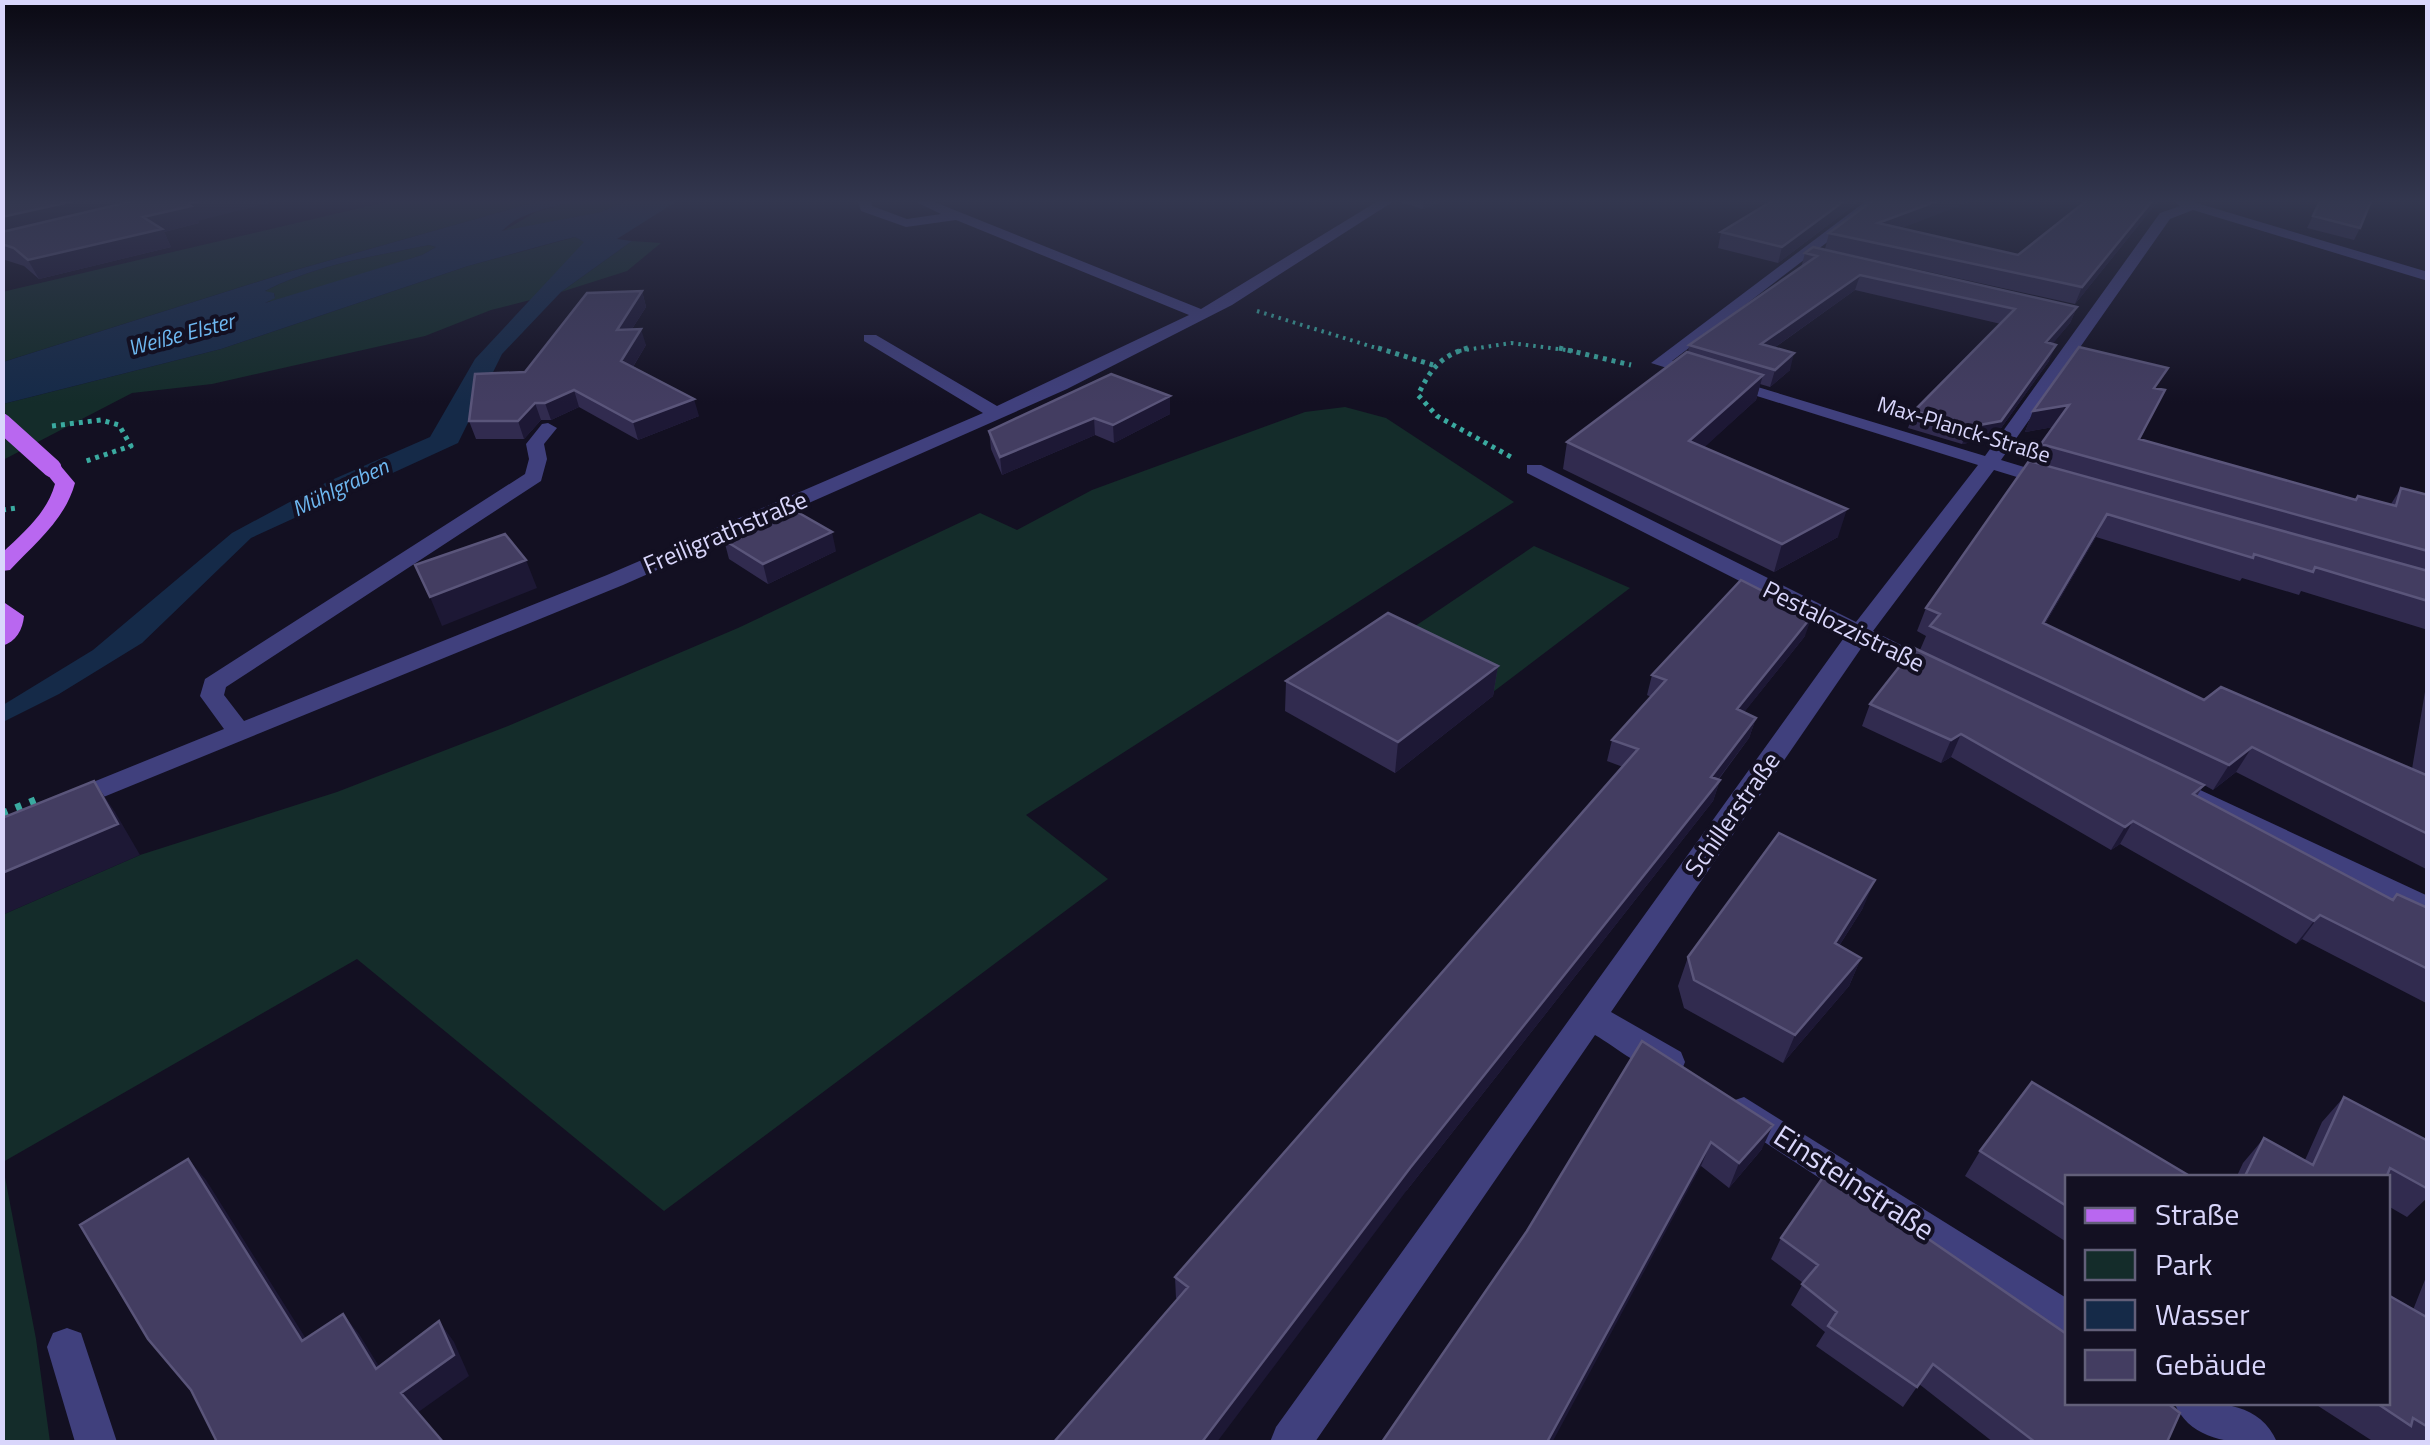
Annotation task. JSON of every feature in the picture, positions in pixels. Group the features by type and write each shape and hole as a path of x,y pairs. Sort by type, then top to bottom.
{"main road":[{"path":"2,423 65,483 49,517 2,565"},
{"path":"2,608 13,616 12,627 2,639"}],"street":[{"path":"1089,268 1202,315"},
{"name":"Freiligrathstraße","path":"39,814 615,580 996,413 1228,302 1278,268"},
{"path":"1660,363 1785,268"},
{"name":"Schillerstraße","path":"1291,1442 1859,634 1989,464 2084,315 2122,268"},
{"path":"2397,268 2428,278"},
{"path":"870,338 996,413"},
{"name":"Max-Planck-Straße","path":"1660,363 2065,486"},
{"path":"239,732 212,696 214,684 534,476 538,459 534,444 548,428"},
{"name":"Pestalozzistraße","path":"1534,469 1966,686"},
{"path":"2179,789 2428,909"},
{"name":"Einsteinstraße","path":"1589,1015 2065,1318"},
{"path":"67,1346 96,1442"},
{"path":"2199,1405 2256,1442"}],"path":[{"path":"1228,302 1433,365"},
{"path":"1534,469 1437,416 1418,395 1422,378 1433,365 1457,352 1487,344 1524,342 1582,350 1644,369 1660,363"},
{"path":"39,429 86,420 116,422 131,446 86,462"}],"green space":[{"path":"102,268 301,268 3,362 2,292"},
{"path":"323,268 380,268 279,301 264,302 275,297 274,293 262,293"},
{"path":"461,268 561,268 534,299 491,310 425,336 212,384 132,393 3,460 3,404 221,349"},
{"path":"594,268 630,268 627,271 561,292"},
{"path":"1345,407 1386,418 1514,502 1026,815 1108,879 664,1211 357,959 3,1162 2,915 140,855 337,792 508,726 738,628 980,513 1017,530 1092,490 1305,412"},
{"path":"1534,546 1630,588 1493,692 1393,641"},
{"path":"3,1167 36,1339 50,1442 3,1442"}],"water":[{"name":"Weiße Elster","path":"301,268 323,268 265,291 274,293 275,298 265,303 378,268 461,268 221,349 3,404 3,362"},
{"name":"Mühlgraben","path":"559,268 594,268 561,292 502,354 458,443 251,538 142,643 59,694 3,722 3,705 93,650 232,533 327,482 430,437 475,359"}],"building":[{"path":"1799,268 1907,268 2077,307 2046,342 2056,345 2001,421 1969,427 1914,411 2015,309 1860,275 1761,344 1794,353 1775,370 1689,345"},
{"path":"1995,268 2097,268 2082,287"},
{"path":"642,291 617,330 641,329 621,361 694,399 633,422 574,390 545,403 535,403 518,421 469,421 475,374 525,372 587,293"},
{"path":"2079,347 2168,368 2154,388 2165,390 2139,439 2356,500 2358,496 2396,506 2401,488 2428,495 2428,551 2041,444 2069,405 2033,411"},
{"path":"1687,352 1763,375 1689,441 1847,509 1782,544 1567,442"},
{"path":"1111,374 1170,396 1113,425 1094,418 1000,457 989,431"},
{"path":"2029,461 2428,571 2428,601 2315,567 2313,572 2254,554 2253,558 2107,514 2043,623 2204,700 2221,687 2426,775 2428,763 2428,834 2252,747 2229,765 1930,626 1940,614 1926,608"},
{"path":"792,509 832,532 763,564 724,540"},
{"path":"505,534 526,560 430,597 415,565"},
{"path":"1741,580 1812,616 1737,709 1756,718 1711,777 1720,780 1410,1168 1202,1442 1054,1442 1188,1287 1175,1277 1638,749 1612,740 1666,680 1652,675"},
{"path":"1388,613 1498,666 1398,742 1286,681"},
{"path":"1914,648 2204,785 2193,794 2393,900 2397,894 2428,908 2428,969 2320,915 2314,921 2133,821 2125,827 1961,734 1951,740 1870,704"},
{"path":"94,781 118,824 2,873 2,818"},
{"path":"1779,833 1875,880 1835,943 1861,958 1795,1035 1694,980 1688,957"},
{"path":"1642,1041 1773,1125 1739,1163 1711,1142 1547,1442 1382,1442 1527,1231"},
{"path":"2032,1082 2188,1175 2065,1175 2065,1205 1980,1151"},
{"path":"2344,1097 2428,1141 2428,1189 2390,1168 2387,1175 2246,1175 2264,1138 2313,1165"},
{"path":"188,1159 302,1341 343,1314 376,1369 439,1321 454,1355 401,1393 443,1442 217,1442 191,1390 148,1339 80,1225"},
{"path":"1828,1170 2065,1333 2065,1405 2170,1405 2180,1413 2167,1442 2035,1442 1933,1364 1917,1387 1828,1326 1837,1312 1802,1284 1818,1265 1781,1238"},
{"path":"2390,1296 2428,1318 2428,1427 2413,1418 2411,1426 2380,1405 2390,1405"}]}
